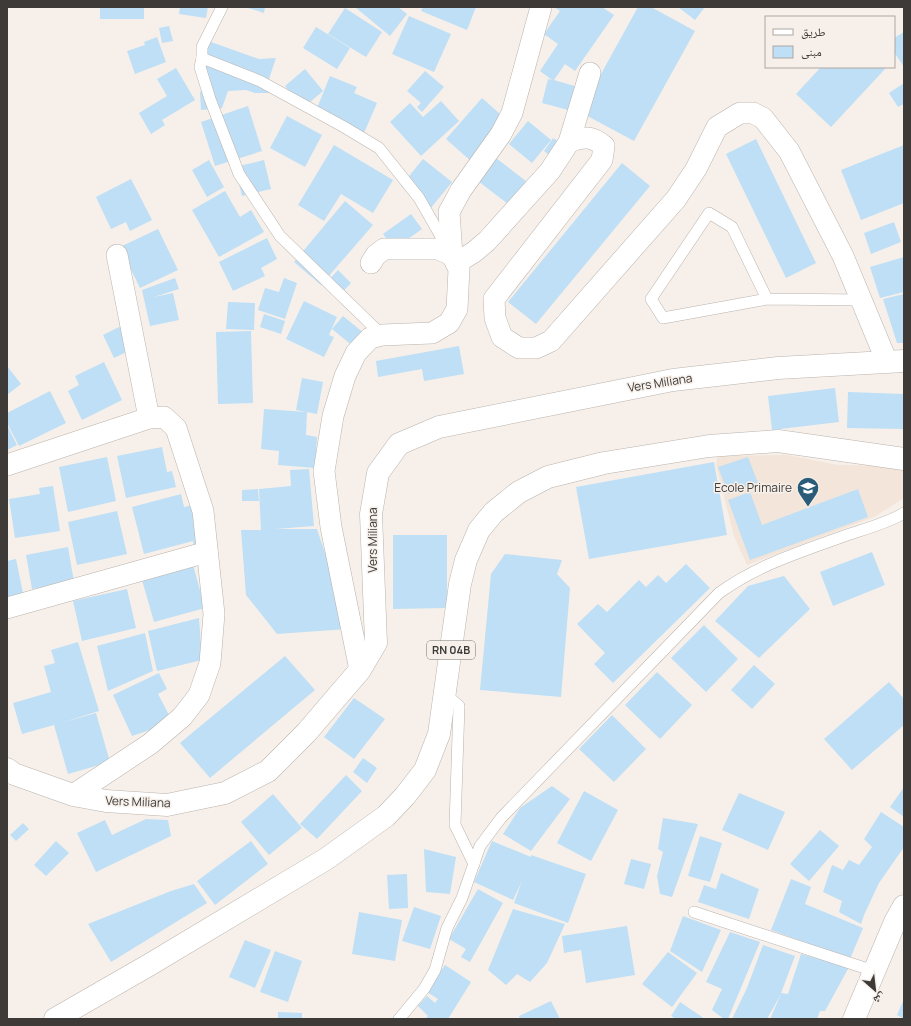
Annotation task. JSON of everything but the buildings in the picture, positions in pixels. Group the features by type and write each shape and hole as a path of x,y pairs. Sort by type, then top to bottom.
{"main road":[{"name":"Vers Miliana","path":"7,769 14,774 73,795 106,801 167,805 225,793 268,771 306,733 360,670 376,643 371,514 378,473 399,444 439,427 530,407 673,380 778,368 895,361"},
{"name":"RN 04B","path":"55,1019 150,965 326,858 386,816 405,796 425,770 439,734 460,584 466,560 479,530 494,512 519,492 548,477 604,463 709,446 778,441 904,459"},
{"path":"854,1019 895,922 904,906"}],"street":[{"path":"360,670 331,527 324,471 333,416 345,376 356,353 370,338 382,335 432,333 449,323 457,309 459,269 454,259 449,212 461,190 501,134 512,113 541,7"},
{"path":"454,259 474,252 487,241 550,171 569,142 590,73"},
{"path":"569,142 584,136 596,140 604,146 602,160 494,299 494,318 502,337 518,348 536,348 550,340 676,199 699,163 717,127 740,113 753,113 763,118 789,151 843,256 862,300 895,361"},
{"path":"372,263 376,255 384,248 438,249 454,259"},
{"path":"117,255 149,418"},
{"path":"7,465 149,418 164,417 176,428 203,511 214,614 210,663 199,695 182,717 150,744 73,795"},
{"path":"7,608 207,552"}],"lane":[{"path":"222,7 202,47 200,67 210,100 239,174 280,236 382,335"},
{"path":"202,58 260,81 379,148 419,198 454,259"},
{"path":"767,299 732,226 709,213 650,299 662,318 767,299 862,300"},
{"path":"399,1019 424,989 435,970 447,928 462,898 480,846 501,818 719,594 740,578 772,562 869,528 904,512"},
{"path":"444,693 459,706 456,825 474,864"},
{"path":"694,912 874,971"}],"shaded area":[{"name":"Ecole Primaire","path":"787,455 838,465 904,466 904,498 874,517 747,565 734,536 716,465 717,456"}],"place":[{"name":"Ecole Primaire","path":"808,508"}]}
